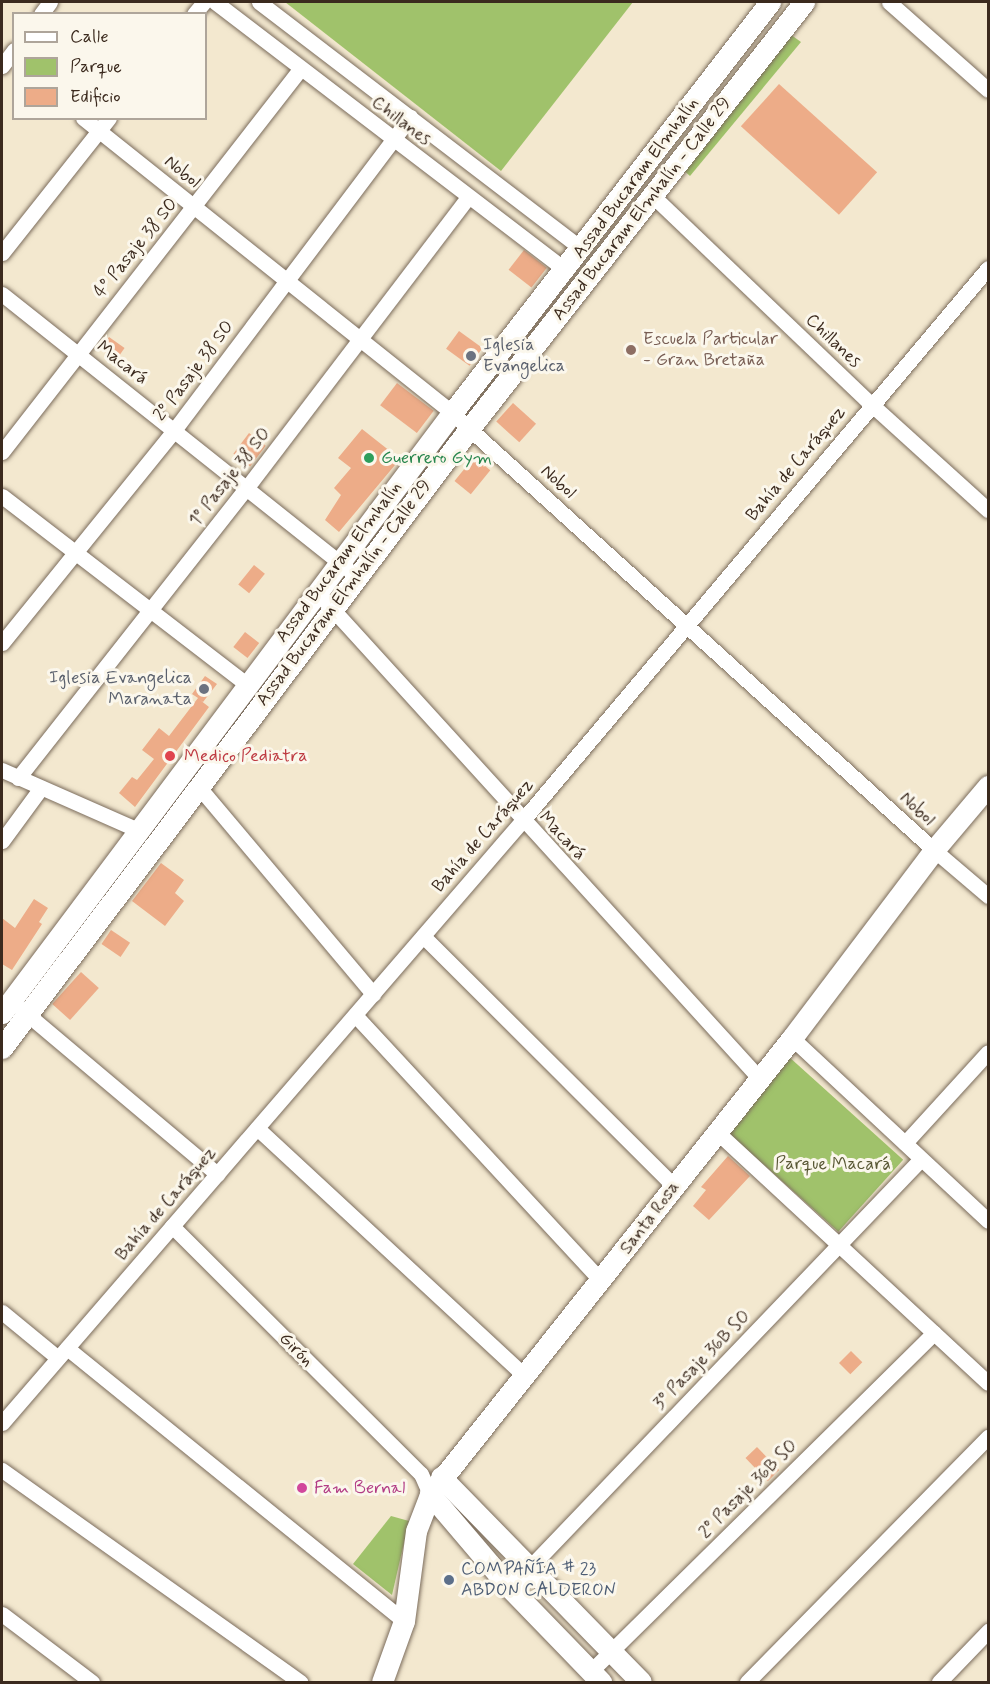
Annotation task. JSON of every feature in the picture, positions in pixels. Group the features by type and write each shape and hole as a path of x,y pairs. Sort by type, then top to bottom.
{"main road":[{"name":"Assad Bucaram Elmhalín","path":"10,1006 339,561 452,413 566,270 770,2"},
{"name":"Assad Bucaram Elmhalín - Calle 29","path":"2,1048 10,1006 198,786 469,429 804,2"},
{"name":"Santa Rosa","path":"382,1683 404,1621 416,1531 431,1482 525,1376 792,1038 933,850 988,786"},
{"name":"Girón","path":"431,1482 529,1569 641,1683"},
{"name":"Girón","path":"431,1482 510,1588 596,1677"}],"street":[{"name":"Chillanes","path":"215,2 566,270"},
{"name":"Chillanes","path":"259,2 582,249"},
{"path":"889,2 988,90"},
{"name":"4º Pasaje 38 SO","path":"2,452 77,352 194,207 300,69"},
{"name":"2º Pasaje 38 SO","path":"2,643 7,624 76,553 175,429 410,117"},
{"name":"Nobol","path":"85,120 286,283 452,413 687,624 933,850 988,896"},
{"path":"2,253 107,120"},
{"name":"Chillanes","path":"653,196 871,404 988,510"},
{"name":"1º Pasaje 38 SO","path":"18,778 248,486 468,197"},
{"name":"Bahía de Caráquez","path":"2,1423 522,821 871,404 988,268"},
{"name":"Macará","path":"2,294 248,486 357,576"},
{"path":"2,496 246,684"},
{"name":"Macará","path":"316,592 522,821 759,1078"},
{"path":"2,770 138,830"},
{"path":"198,786 373,994"},
{"path":"2,841 41,788"},
{"path":"423,936 674,1186"},
{"path":"10,1006 217,1174"},
{"path":"354,1015 601,1281"},
{"path":"792,1038 988,1221"},
{"path":"904,1143 988,1052"},
{"path":"257,1128 525,1376"},
{"path":"717,1132 988,1383"},
{"name":"3º Pasaje 36B SO","path":"510,1588 921,1159"},
{"name":"Girón","path":"172,1226 431,1482"},
{"path":"2,1312 62,1353 404,1621"},
{"name":"2º Pasaje 36B SO","path":"596,1677 612,1651 934,1333"},
{"path":"747,1683 988,1437"},
{"path":"2,1470 300,1683"},
{"path":"2,1614 92,1683"},
{"path":"940,1682 988,1631"}],"green space":[{"path":"285,2 633,2 501,171"},
{"path":"787,32 801,42 690,176 681,168"},
{"name":"Parque Macará","path":"788,1056 903,1160 838,1232 723,1128"},
{"path":"391,1516 409,1521 392,1595 353,1564"}],"building":[{"path":"779,84 877,172 839,215 741,126"},
{"path":"524,250 547,268 531,288 509,270"},
{"path":"459,331 482,348 470,366 446,349"},
{"path":"109,337 125,348 116,360 100,349"},
{"path":"397,383 434,411 417,433 380,405"},
{"path":"513,403 536,424 519,442 496,422"},
{"path":"362,429 400,459 339,532 325,520 341,495 334,488 351,468 338,458"},
{"path":"249,433 266,446 250,466 233,454"},
{"path":"474,457 490,470 471,494 454,481"},
{"path":"254,565 265,574 249,593 238,584"},
{"path":"245,632 259,643 247,658 233,647"},
{"path":"205,676 217,684 203,702 200,700 209,707 135,807 119,793 132,777 137,780 154,759 142,750 159,728 169,736 198,698 192,694"},
{"path":"161,863 184,880 175,893 184,901 165,926 132,901"},
{"path":"34,899 48,908 39,922 42,924 12,970 2,964 2,918 15,928"},
{"path":"111,930 130,943 121,957 101,944"},
{"path":"81,972 99,988 70,1020 52,1004"},
{"path":"728,1156 750,1176 709,1220 693,1206 706,1190 701,1187"},
{"path":"851,1351 862,1362 850,1374 839,1363"},
{"path":"757,1447 779,1470 768,1481 745,1458"}],"place":[{"name":"Escuela Particular - Gran Bretaña","path":"631,350"},
{"name":"Iglesia Evangelica","path":"471,356"},
{"name":"Guerrero Gym","path":"369,458"},
{"name":"Iglesia Evangelica Maranata","path":"204,689"},
{"name":"Medico Pediatra","path":"170,756"},
{"name":"Fam Bernal","path":"302,1488"},
{"name":"COMPAÑÍA # 23 ABDON CALDERON","path":"449,1580"}]}
